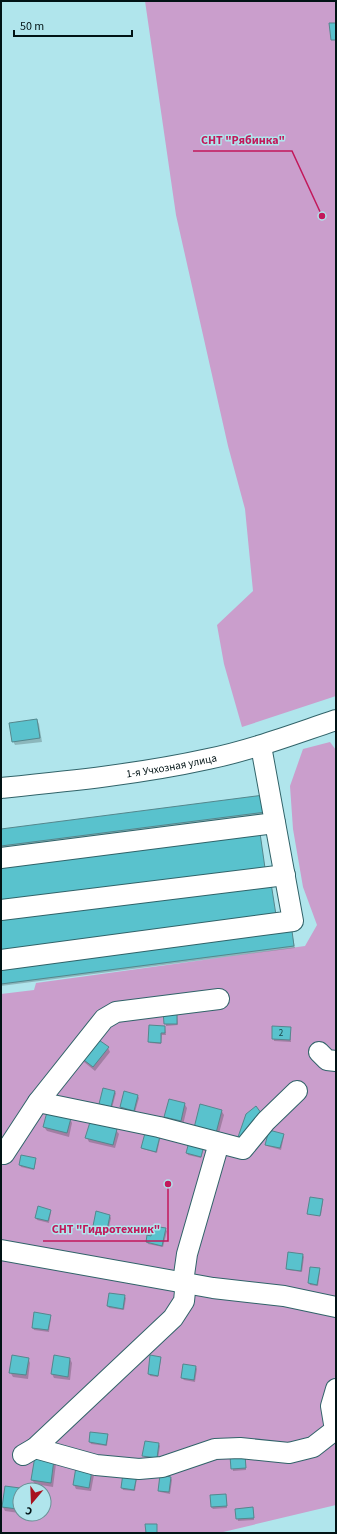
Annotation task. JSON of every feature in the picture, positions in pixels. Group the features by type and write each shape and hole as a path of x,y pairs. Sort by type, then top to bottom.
{"street":[{"name":"1-я Учхозная улица","path":"1,788 146,771 210,759 261,746 336,720"},
{"path":"1,960 293,921 261,746"},
{"path":"1,858 275,823"},
{"path":"1,910 284,875"},
{"path":"4,1154 38,1102 104,1019 116,1012 219,999"},
{"path":"38,1102 159,1127 242,1149 266,1121 297,1091"},
{"path":"219,1143 187,1254 183,1282 185,1291 184,1300 173,1318 29,1452 96,1465 139,1469 162,1467 215,1449 240,1448 289,1453 313,1447 335,1430 331,1406 336,1389"},
{"path":"1,1250 213,1288 284,1296 336,1307"}],"shaded area":[{"path":"145,1 336,1 336,696 242,727 224,664 217,625 253,591 245,509 228,446 176,215"},
{"path":"330,742 336,750 336,1373 327,1406 336,1431 336,1505 219,1533 1,1533 1,994 34,990 36,983 305,946 317,925 303,887 293,829 290,786 303,749"}],"building":[{"path":"329,23 336,23 336,40 331,40"},
{"path":"37,719 40,738 12,742 9,723"},
{"path":"264,795 266,812 1,846 1,829"},
{"path":"260,833 265,868 1,902 1,866"},
{"path":"271,883 276,915 1,950 1,918"},
{"path":"292,931 294,946 1,984 1,968"},
{"path":"177,1009 177,1024 164,1024 163,1010"},
{"path":"149,1025 165,1026 165,1033 161,1033 161,1043 148,1042"},
{"path":"272,1026 291,1027 290,1040 272,1039"},
{"path":"96,1038 109,1047 93,1067 80,1057"},
{"path":"103,1088 115,1091 111,1107 99,1104"},
{"path":"124,1091 138,1095 134,1111 120,1107"},
{"path":"169,1099 185,1103 181,1121 164,1117"},
{"path":"200,1104 222,1110 216,1133 194,1128"},
{"path":"256,1106 264,1117 237,1140 246,1114"},
{"path":"47,1112 71,1118 67,1133 43,1127"},
{"path":"90,1122 117,1129 113,1145 85,1138"},
{"path":"269,1130 284,1134 280,1148 265,1145"},
{"path":"145,1133 160,1136 156,1152 141,1148"},
{"path":"189,1142 204,1145 201,1157 186,1153"},
{"path":"21,1155 36,1158 34,1169 19,1165"},
{"path":"310,1197 323,1199 320,1216 307,1214"},
{"path":"38,1206 51,1210 48,1221 35,1218"},
{"path":"96,1211 110,1215 107,1230 93,1226"},
{"path":"153,1226 166,1228 162,1246 146,1242 147,1235 151,1236"},
{"path":"288,1252 303,1254 301,1271 286,1269"},
{"path":"310,1267 320,1268 317,1285 308,1283"},
{"path":"109,1293 125,1295 123,1309 107,1306"},
{"path":"34,1312 51,1315 48,1330 32,1328"},
{"path":"12,1355 29,1358 26,1375 9,1373"},
{"path":"54,1355 70,1358 68,1377 51,1374"},
{"path":"150,1355 161,1357 158,1376 148,1374"},
{"path":"183,1364 196,1366 194,1380 181,1378"},
{"path":"90,1432 108,1434 106,1445 89,1442"},
{"path":"145,1441 159,1443 157,1458 142,1456"},
{"path":"245,1455 246,1468 231,1469 230,1456"},
{"path":"35,1456 54,1459 51,1482 31,1480"},
{"path":"76,1467 92,1470 89,1488 73,1485"},
{"path":"123,1473 137,1475 134,1490 121,1488"},
{"path":"160,1475 171,1477 169,1492 158,1491"},
{"path":"5,1486 12,1487 12,1508 2,1507"},
{"path":"226,1494 227,1506 211,1507 210,1495"},
{"path":"253,1507 254,1518 236,1519 235,1509"},
{"path":"145,1524 157,1524 157,1533 146,1533"}],"place":[{"name":"СНТ \"Рябинка\"","path":"322,216"},
{"name":"СНТ \"Гидротехник\"","path":"168,1184"}]}
